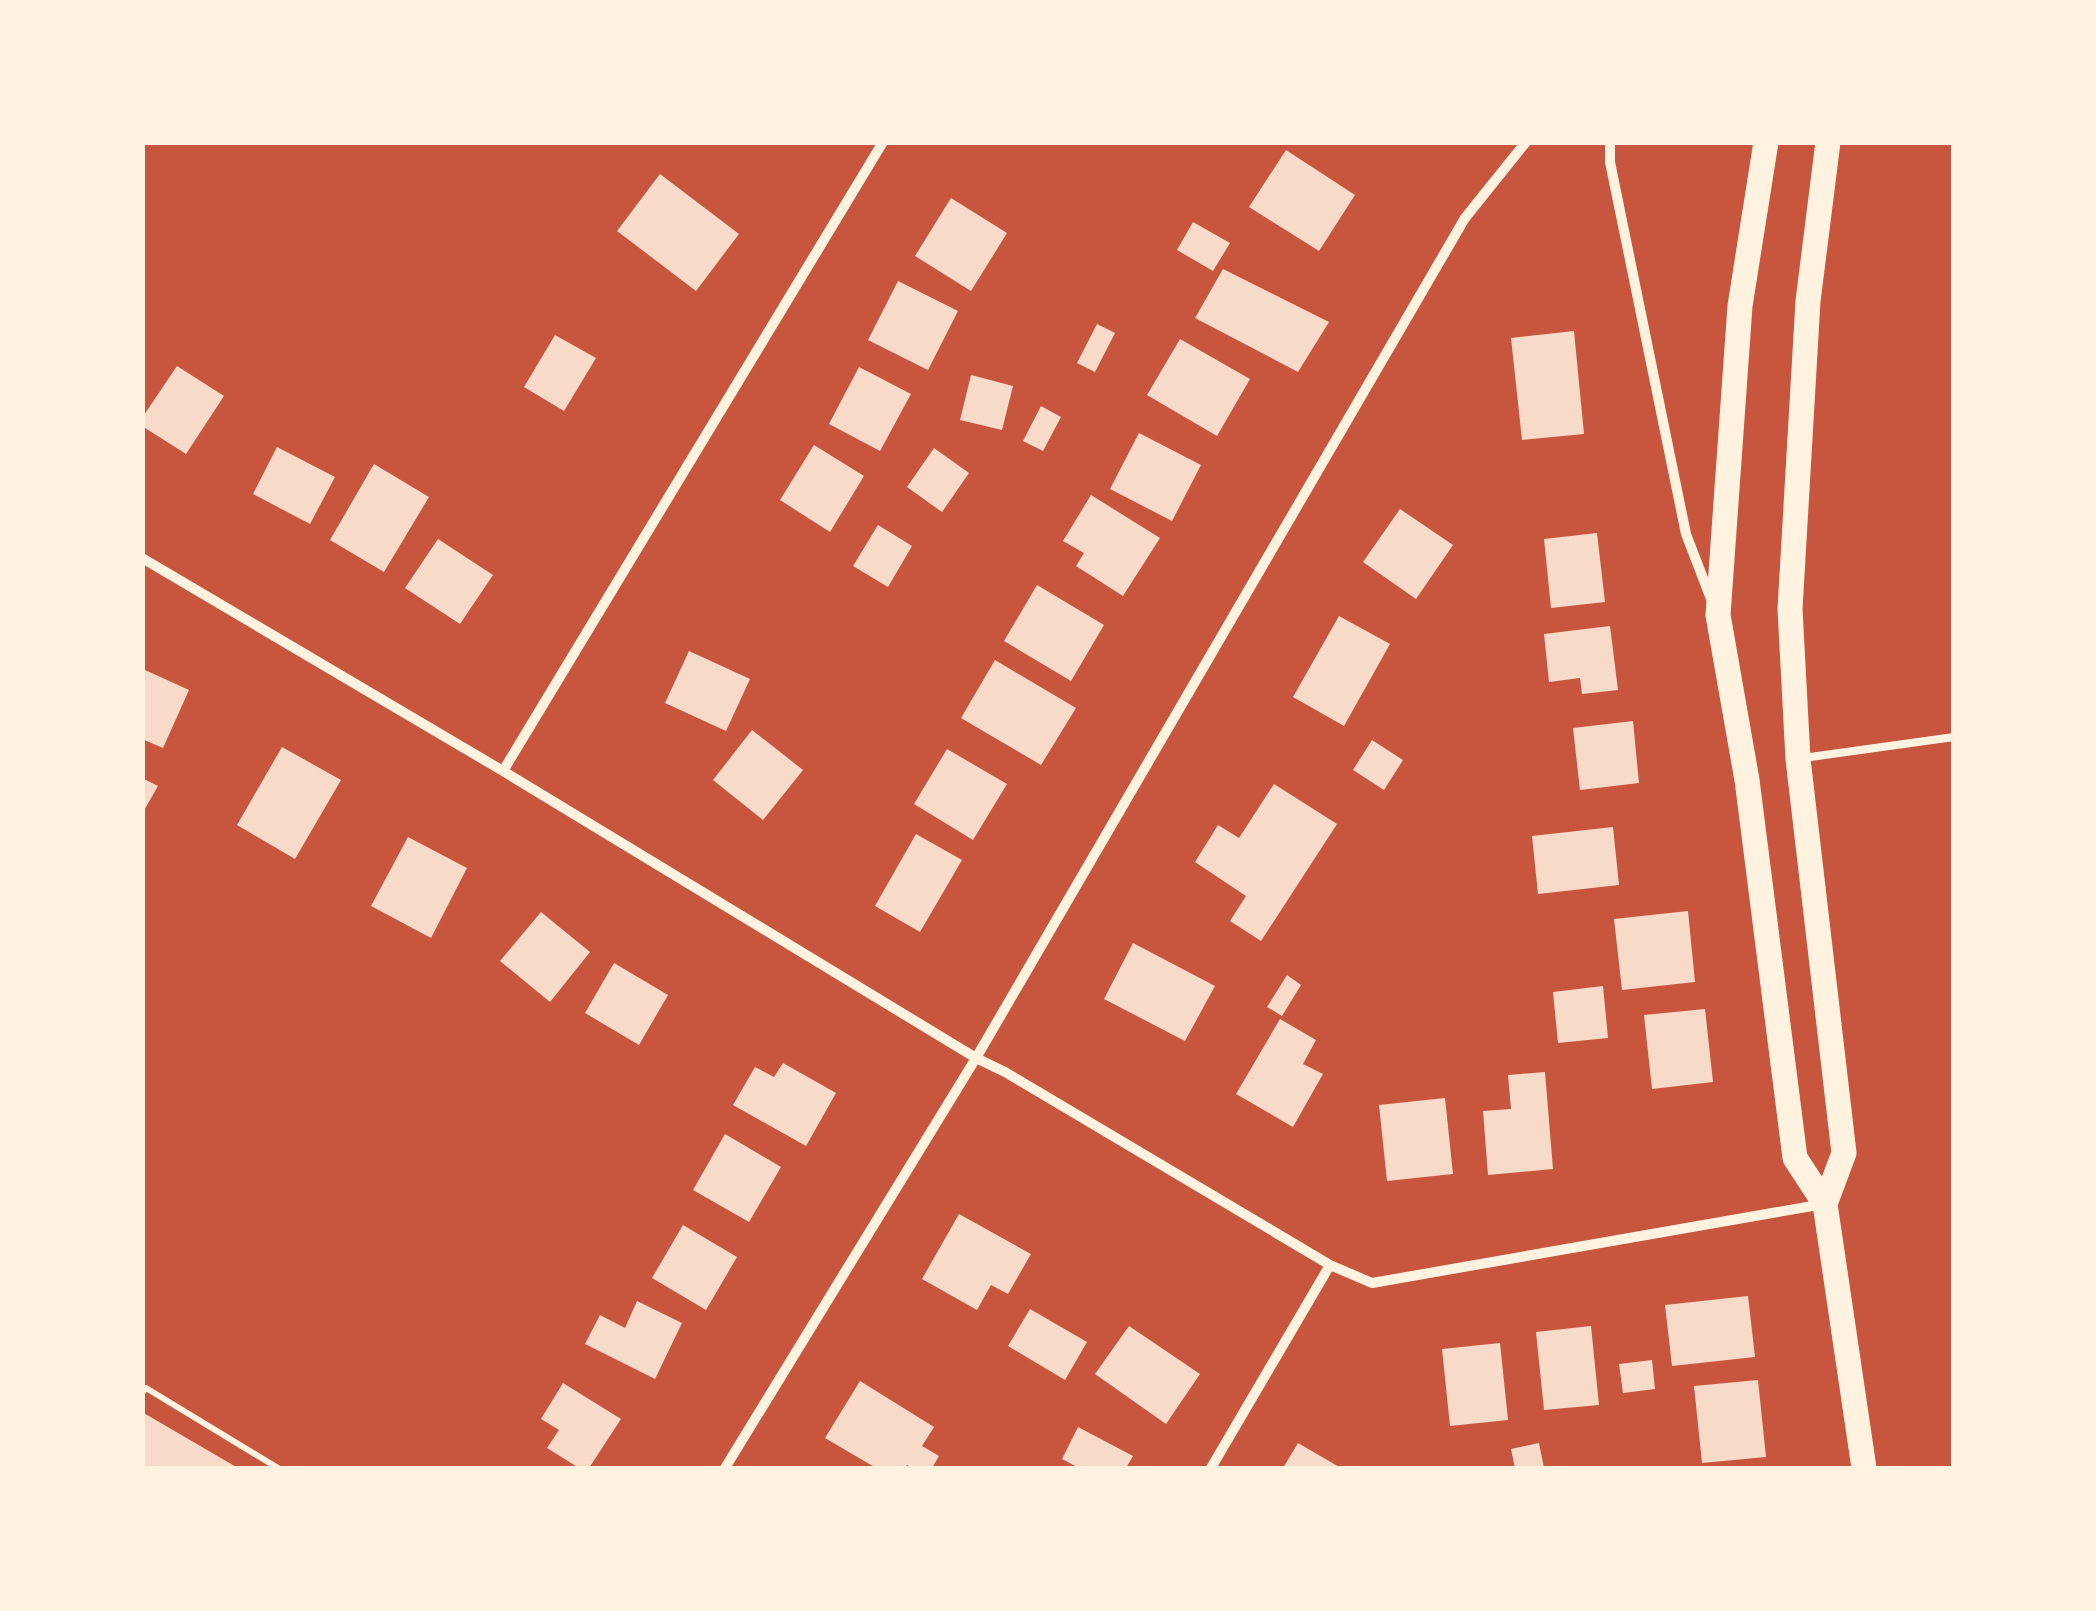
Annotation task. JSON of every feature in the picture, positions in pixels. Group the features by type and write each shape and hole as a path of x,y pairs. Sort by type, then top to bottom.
{"main road":[{"path":"1766,142 1740,306 1718,615 1747,780 1795,1158 1825,1204 1864,1468"},
{"path":"1825,1204 1844,1153 1798,758 1790,609 1808,301 1828,142"}],"street":[{"path":"503,770 882,142"},
{"path":"725,1468 976,1058 1465,218 1526,142"},
{"path":"1610,142 1610,162 1686,534 1718,615"},
{"path":"142,558 503,770 976,1058 1330,1265 1372,1283 1825,1204"},
{"path":"1211,1468 1330,1265"}],"lane":[{"path":"1798,758 1954,737"}],"path":[{"path":"142,1393 146,1388 278,1468"}],"building":[{"path":"1286,150 1355,195 1319,251 1249,207"},
{"path":"660,174 739,234 696,291 617,231"},
{"path":"951,198 1007,233 971,291 915,256"},
{"path":"1193,222 1230,243 1213,271 1177,250"},
{"path":"1223,269 1329,322 1298,372 1195,318"},
{"path":"898,281 958,311 928,370 868,340"},
{"path":"1097,324 1115,333 1095,372 1077,363"},
{"path":"1574,331 1584,434 1522,440 1511,338"},
{"path":"555,335 596,358 564,411 524,387"},
{"path":"1180,339 1250,379 1217,436 1147,395"},
{"path":"177,366 224,396 186,454 142,426 142,418"},
{"path":"859,367 911,394 880,451 829,424"},
{"path":"971,375 1013,386 1002,430 960,420"},
{"path":"1041,406 1061,417 1043,451 1023,441"},
{"path":"1139,433 1201,465 1172,521 1110,489"},
{"path":"814,445 864,476 830,532 780,500"},
{"path":"277,447 335,477 310,524 253,494"},
{"path":"934,448 969,473 942,512 907,487"},
{"path":"374,464 429,497 384,572 330,540"},
{"path":"1091,495 1160,538 1123,596 1076,566 1084,553 1063,541"},
{"path":"1400,509 1453,545 1416,599 1363,562"},
{"path":"878,525 912,546 888,587 853,566"},
{"path":"1597,533 1605,602 1551,608 1544,539"},
{"path":"438,539 493,575 460,624 405,588"},
{"path":"1037,585 1104,625 1071,681 1004,641"},
{"path":"1339,616 1390,644 1344,726 1293,697"},
{"path":"1610,626 1618,690 1582,694 1580,678 1549,682 1544,634"},
{"path":"689,651 750,679 726,731 665,703"},
{"path":"995,660 1076,708 1041,765 961,718"},
{"path":"145,670 189,690 163,748 142,739"},
{"path":"1633,721 1639,783 1580,790 1573,728"},
{"path":"752,730 803,770 763,820 713,780"},
{"path":"1372,740 1403,760 1384,790 1353,770"},
{"path":"282,747 341,780 295,859 237,825"},
{"path":"947,749 1007,784 973,840 914,804"},
{"path":"142,778 158,786 142,814"},
{"path":"1274,784 1337,824 1261,941 1230,921 1246,896 1195,862 1218,825 1239,838"},
{"path":"1613,827 1619,885 1538,894 1532,836"},
{"path":"916,834 962,860 920,932 875,906"},
{"path":"408,837 467,868 431,938 371,906"},
{"path":"1688,911 1695,982 1622,990 1614,919"},
{"path":"541,912 590,952 550,1002 500,961"},
{"path":"1133,943 1215,986 1185,1041 1104,999"},
{"path":"614,963 668,995 639,1045 585,1013"},
{"path":"1287,975 1301,985 1282,1016 1267,1007"},
{"path":"1603,986 1608,1038 1558,1043 1553,992"},
{"path":"1705,1009 1713,1082 1652,1089 1644,1015"},
{"path":"1280,1019 1316,1040 1303,1064 1323,1074 1293,1127 1236,1094"},
{"path":"783,1063 836,1093 806,1146 733,1105 755,1067 774,1077"},
{"path":"1545,1072 1553,1169 1488,1175 1483,1111 1511,1109 1508,1075"},
{"path":"1445,1098 1453,1174 1387,1181 1379,1105"},
{"path":"725,1134 781,1167 749,1222 693,1190"},
{"path":"959,1214 1031,1254 1008,1294 991,1285 977,1310 922,1279"},
{"path":"683,1225 737,1257 706,1310 652,1278"},
{"path":"1748,1296 1755,1357 1672,1366 1665,1305"},
{"path":"637,1301 682,1323 655,1379 585,1344 600,1315 625,1328"},
{"path":"1030,1309 1087,1342 1065,1380 1008,1346"},
{"path":"1129,1326 1200,1374 1166,1424 1095,1374"},
{"path":"1591,1326 1599,1405 1544,1410 1536,1332"},
{"path":"1500,1343 1508,1420 1450,1426 1442,1349"},
{"path":"1652,1360 1655,1389 1623,1393 1619,1364"},
{"path":"1758,1380 1766,1457 1702,1463 1694,1386"},
{"path":"860,1381 934,1427 922,1446 939,1456 932,1468 876,1468 825,1438"},
{"path":"563,1383 621,1419 589,1468 579,1468 547,1448 559,1430 541,1419"},
{"path":"142,1412 238,1468 142,1468"},
{"path":"1078,1427 1133,1456 1126,1468 1079,1468 1062,1459"},
{"path":"1298,1443 1341,1468 1283,1468"},
{"path":"1539,1443 1544,1468 1515,1468 1511,1449"}]}
